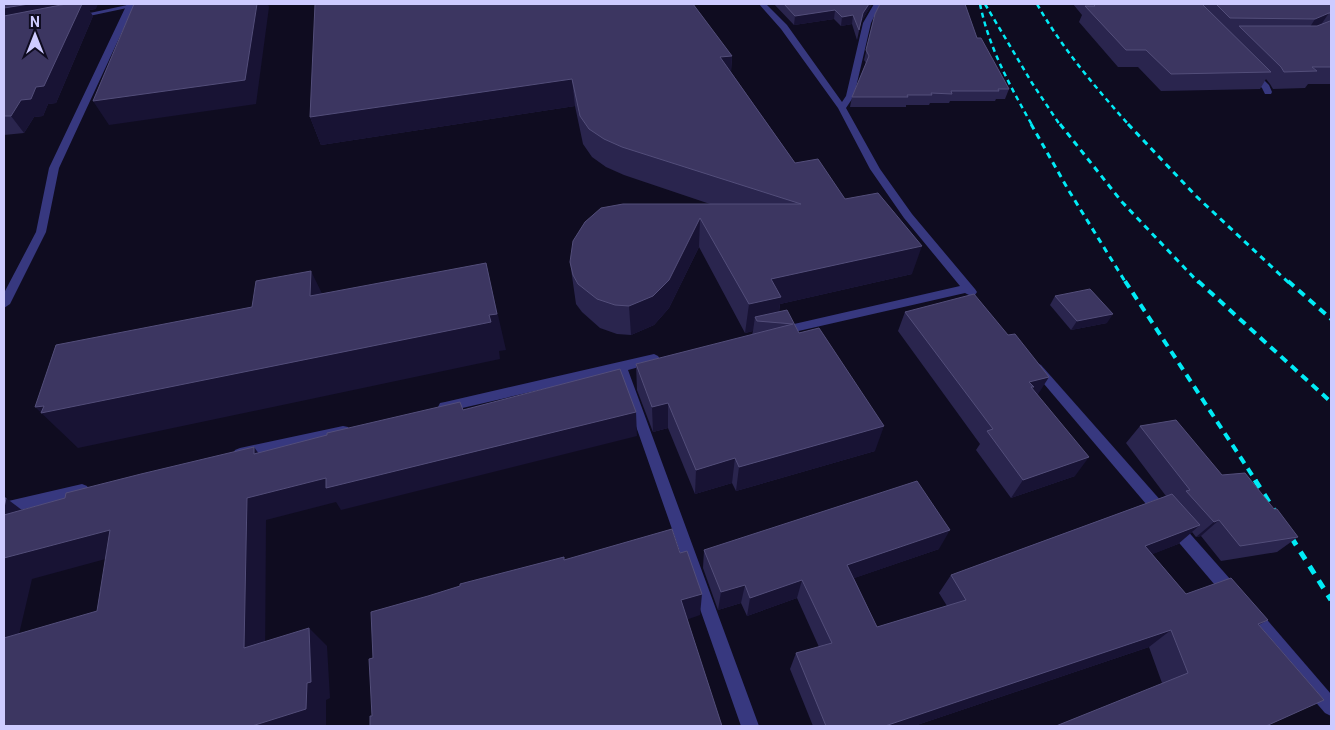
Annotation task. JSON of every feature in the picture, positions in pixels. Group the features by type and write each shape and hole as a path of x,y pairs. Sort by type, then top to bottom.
{"street":[{"path":"67,18 142,4"},
{"path":"762,4 784,27 842,108 875,169 908,216 981,303"},
{"path":"842,108 850,96 867,22 877,4"},
{"path":"4,304 41,232 54,168 130,6"},
{"path":"1244,64 1266,87 1268,92"},
{"path":"766,334 968,288"},
{"path":"1026,355 1331,707"},
{"path":"428,411 670,356"},
{"path":"621,367 750,726"},
{"path":"226,457 351,429"},
{"path":"4,508 91,488"}],"building":[{"path":"4,4 29,4 4,8"},
{"path":"66,4 82,4 44,86 36,87 31,99 21,100 11,116 4,116 4,16"},
{"path":"134,4 257,4 245,80 93,101"},
{"path":"315,4 693,4 732,56 720,57 795,163 818,159 845,199 878,193 922,246 771,279 781,297 749,304 700,218 669,280 653,296 629,306 615,305 597,299 578,284 573,275 570,262 573,241 585,222 601,208 623,204 801,204 622,147 604,139 589,129 580,116 572,79 310,117"},
{"path":"784,4 869,4 863,13 859,30 853,15 842,17 835,10 795,16"},
{"path":"880,4 965,4 977,38 981,38 1009,89 998,89 999,91 951,91 952,94 931,93 932,95 907,95 908,97 852,97 869,56 866,50 875,14"},
{"path":"1093,4 1202,4 1271,72 1171,74 1146,50 1126,50 1085,6 1095,6"},
{"path":"1216,4 1331,4 1331,13 1315,19 1230,18"},
{"path":"1331,21 1331,67 1312,67 1317,71 1284,72 1239,26 1317,26"},
{"path":"486,263 497,314 489,315 491,322 41,413 44,406 35,407 56,345 252,307 256,281 311,271 310,296"},
{"path":"1090,289 1113,314 1077,321 1055,296"},
{"path":"974,294 1008,335 1015,334 1049,377 1029,382 1034,387 1031,387 1089,457 1023,480 987,431 993,429 905,312"},
{"path":"787,310 799,333 819,328 884,426 739,467 735,458 696,470 668,403 652,407 636,364 793,324 757,321 755,317"},
{"path":"620,369 636,412 326,488 326,478 247,498 244,648 309,628 311,682 307,683 306,709 252,726 4,726 4,638 97,611 110,530 4,558 4,515 65,498 66,493 254,447 254,454 327,435 327,433 460,402 463,410"},
{"path":"1176,420 1222,475 1245,473 1274,509 1277,509 1298,537 1240,546 1219,520 1214,522 1186,491 1190,490 1140,426"},
{"path":"917,481 950,530 847,565 877,627 966,600 951,575 1172,494 1200,525 1145,546 1186,594 1231,578 1268,620 1258,624 1324,700 1266,726 1056,726 1188,673 1171,630 885,726 826,726 796,653 832,643 802,580 750,598 745,585 721,592 704,550"},
{"path":"672,529 680,553 687,551 702,594 681,600 722,726 370,726 370,716 372,716 369,659 373,658 371,612 460,586 460,584 564,557 564,560"}],"railway":[{"path":"980,4 995,51 1008,81 1032,125"},
{"path":"985,4 1032,83 1060,125"},
{"path":"1037,4 1057,36 1080,67 1129,125"},
{"path":"1031,124 1069,191 1126,283"},
{"path":"1060,124 1122,202 1199,283"},
{"path":"1128,124 1196,196 1289,283"},
{"path":"1125,281 1256,481"},
{"path":"1198,281 1331,402"},
{"path":"1288,281 1331,319"},
{"path":"1255,480 1331,600"}]}
